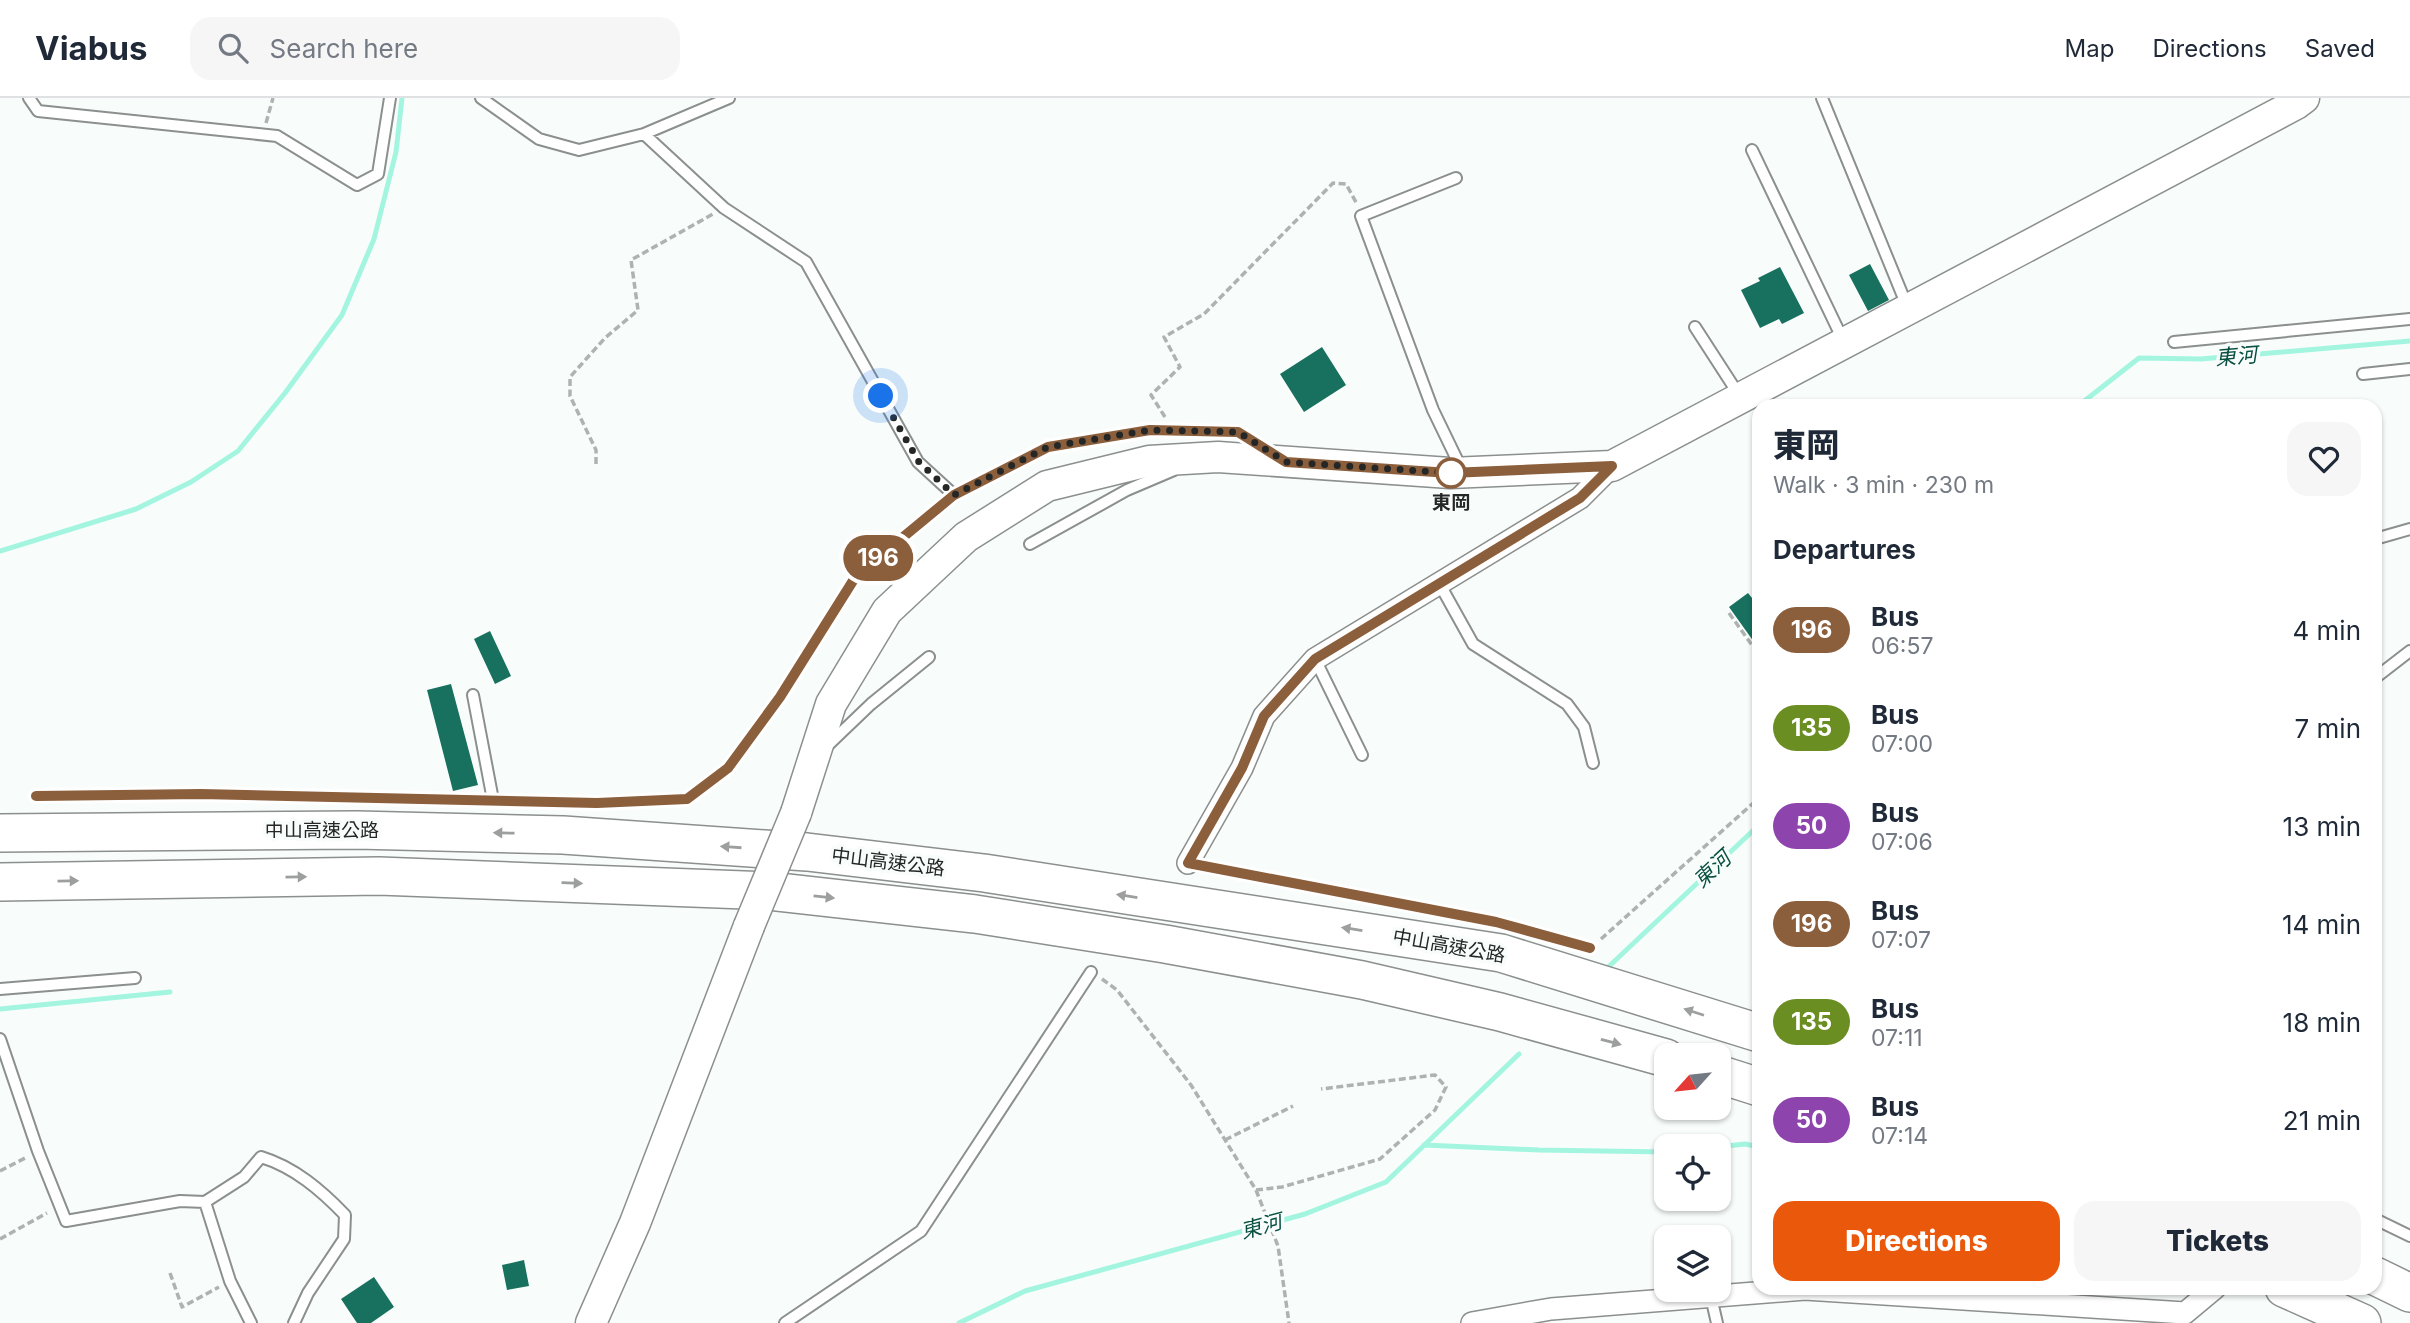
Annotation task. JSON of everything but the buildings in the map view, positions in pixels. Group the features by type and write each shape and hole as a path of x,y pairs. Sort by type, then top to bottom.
{"highway":[{"name":"中山高速公路","path":"0,833 357,830 564,835 807,852 984,873 1357,930 1593,970 1752,1030"},
{"path":"0,882 379,876 768,891 975,914 1165,944 1362,980 1548,1025 1654,1055"},
{"path":"1731,1078 1752,1085"},
{"path":"2382,1279 2410,1293"},
{"path":"2300,1295 2362,1323"}],"street":[{"path":"1188,863 1242,768 1264,716 1315,659 1580,498 1612,466 2304,98"},
{"path":"591,1323 635,1223 749,926 796,813 831,704 887,611 966,537 1047,486 1149,461 1218,457 1463,473 1612,466"},
{"path":"1731,1295 1752,1294"},
{"path":"1900,1295 2185,1313 2207,1295"},
{"path":"1472,1323 1551,1309 1654,1301"}],"lane":[{"path":"29,98 38,111 277,136 357,185 378,174 390,98"},
{"path":"481,98 539,139 579,150 644,134 729,98"},
{"path":"1822,98 1909,310"},
{"path":"644,134 724,208 806,262 919,462 954,495"},
{"path":"1752,150 1844,344"},
{"path":"1456,178 1361,216 1433,410 1463,473"},
{"path":"2174,342 2410,319"},
{"path":"1695,327 1741,398"},
{"path":"2363,374 2410,369"},
{"path":"36,796 201,794 597,803 687,799 728,768 780,697 856,576 954,495 1048,447 1150,430 1238,432 1286,462"},
{"path":"1030,544 1127,491 1200,458"},
{"path":"2382,537 2410,528"},
{"path":"1439,583 1473,644 1567,704 1584,727 1593,763"},
{"path":"2382,673 2410,651"},
{"path":"813,760 871,704 929,657"},
{"path":"1315,659 1362,755"},
{"path":"473,695 493,800"},
{"path":"1188,863 1496,922 1593,970"},
{"path":"785,1323 921,1231 1091,972"},
{"path":"0,989 135,978"},
{"path":"0,1039 38,1151 66,1222 180,1201 205,1202 244,1177 261,1157 278,1163 321,1190 345,1214 344,1239 308,1293 294,1323"},
{"path":"205,1202 230,1281 251,1323"},
{"path":"2382,1222 2410,1236"},
{"path":"1712,1302 1717,1323"}],"path":[{"path":"263,135 273,98"},
{"path":"1174,431 1151,395 1180,367 1164,337 1204,314 1333,183 1346,184 1354,196 1361,216"},
{"path":"596,464 596,450 570,396 570,377 605,338 638,310 631,260 724,208"},
{"path":"1729,612 1752,645"},
{"path":"1593,970 1752,805"},
{"path":"1091,972 1117,990 1191,1085 1256,1190 1279,1246 1289,1323"},
{"path":"1256,1190 1282,1187 1380,1160 1435,1110 1446,1087 1435,1075 1321,1089"},
{"path":"1225,1140 1293,1106"},
{"path":"0,1171 38,1151"},
{"path":"0,1239 60,1206"},
{"path":"170,1273 182,1307 230,1281"}],"waterway":[{"path":"0,551 136,509 191,482 238,451 285,393 342,315 374,239 396,152 402,98"},
{"name":"東河","path":"2087,399 2139,358 2201,359 2410,341"},
{"name":"東河","path":"1604,971 1752,832"},
{"path":"0,1009 170,992"},
{"name":"東河","path":"959,1323 1025,1291 1305,1214 1386,1182 1519,1054"},
{"path":"1424,1145 1654,1152"},
{"path":"1731,1146 1752,1146"}],"bus line":[{"name":"196","path":"36,796 201,794 597,803 687,799 728,768 780,697 856,576 954,495 1048,447 1150,430 1238,432 1286,462 1450,473 1612,466 1580,498 1315,659 1264,716 1242,768 1188,863 1496,922 1590,948"}],"place":[{"name":"東岡","path":"1451,473"}],"route":[{"path":"881,396 919,462 954,495 1048,447 1150,430 1238,432 1286,462 1451,473"}]}
